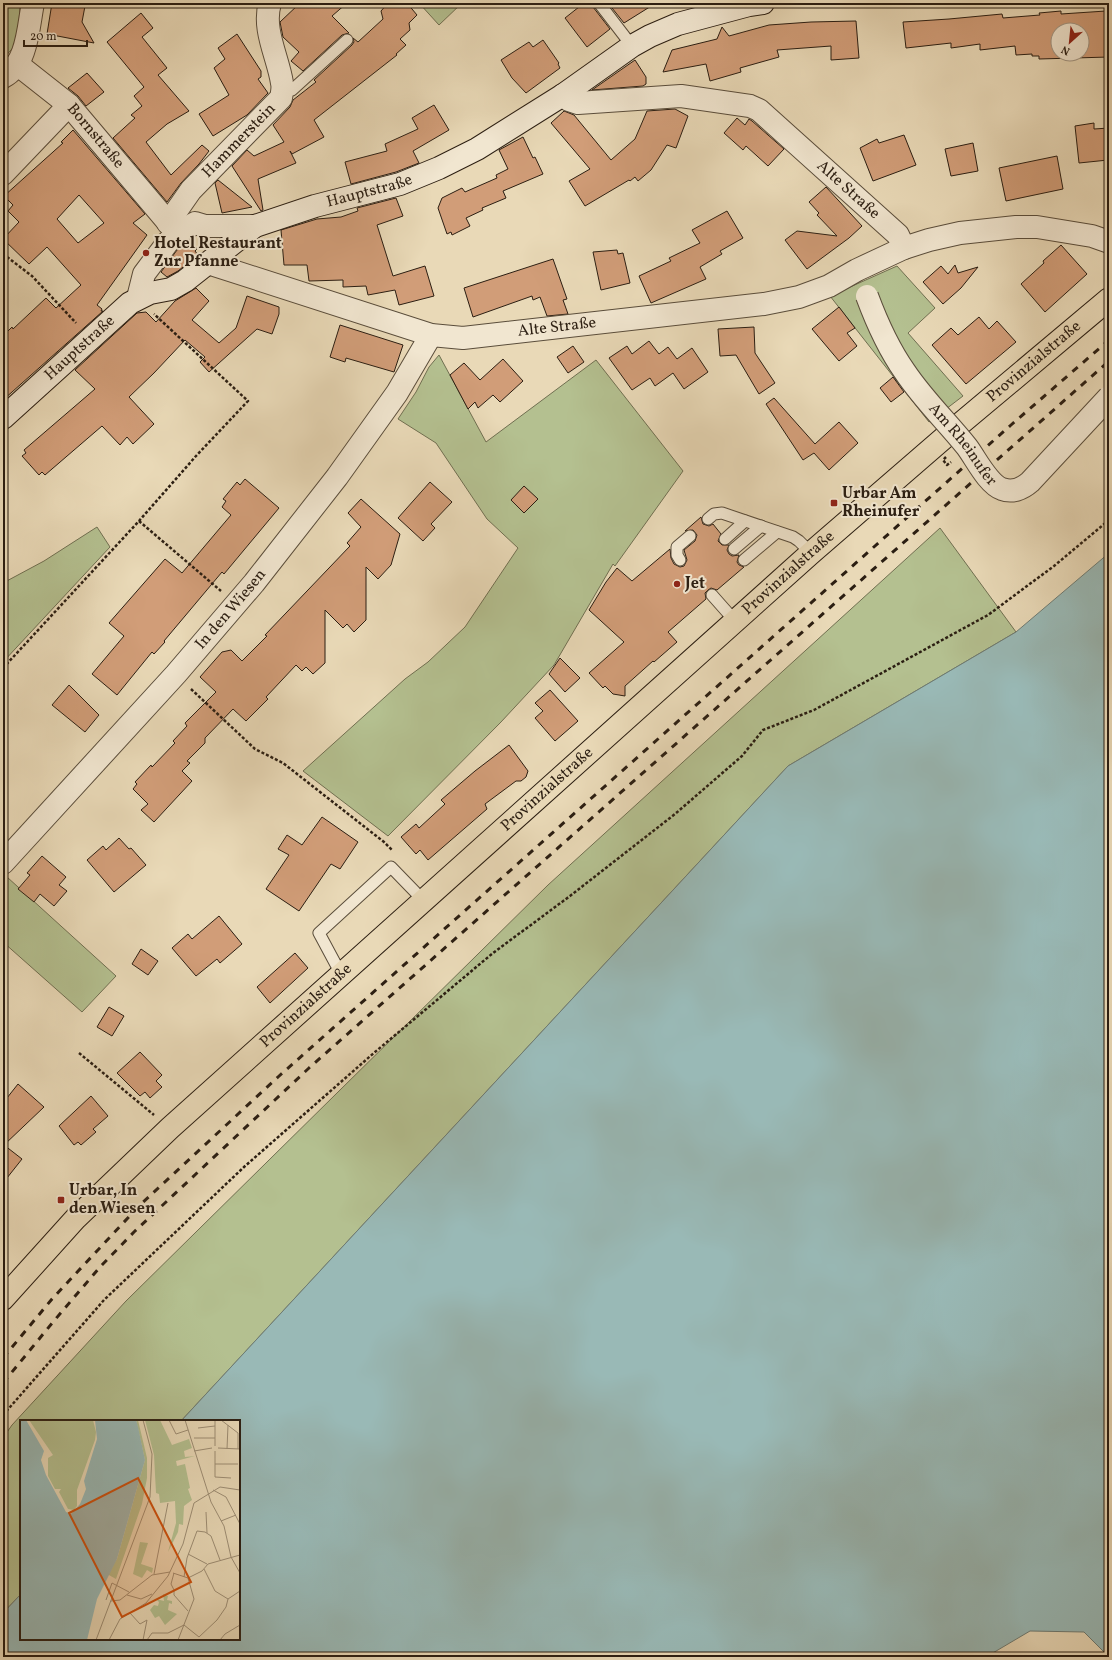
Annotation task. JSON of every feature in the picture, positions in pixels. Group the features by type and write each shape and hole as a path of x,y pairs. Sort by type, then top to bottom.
{"main road":[{"name":"Provinzialstraße","path":"3,1299 76,1218 170,1128 811,553 960,424 1109,299"}],"street":[{"path":"10,71 24,48 33,3"},
{"name":"Hammerstein","path":"172,228 191,190 281,98 282,84 268,25 270,3"},
{"name":"Hauptstraße","path":"3,418 130,303 150,293 171,288 185,281 255,226 315,206 400,184 439,168 477,149 563,95 632,46 650,36 678,24 749,5 763,3"},
{"name":"Bornstraße","path":"10,71 69,105 172,228"},
{"name":"Alte Straße","path":"563,95 569,100 578,104 681,96 750,106 759,110 898,235 904,248"},
{"path":"3,174 69,105"},
{"path":"138,298 144,274 168,242 172,228 195,223 205,226 255,226"},
{"name":"Alte Straße","path":"208,263 431,334 463,338 764,304 799,297 829,286 904,248 929,240 960,233 1016,226 1037,227 1092,236 1109,242"},
{"name":"Am Rheinufer","path":"858,270 883,335 905,373 967,447 991,481 1003,490 1017,490 1030,482 1109,397"},
{"name":"In den Wiesen","path":"3,863 176,674 254,583 342,470 397,393 431,334"}],"lane":[{"path":"599,3 632,46"},
{"path":"282,91 292,90 347,40"},
{"path":"708,519 714,514 719,513 761,526 799,541 811,553"},
{"path":"725,539 745,521"},
{"path":"734,549 761,526"},
{"path":"744,560 777,532"},
{"path":"680,560 677,555 677,547 690,536"},
{"path":"712,595 735,621"},
{"path":"341,974 319,933 391,867 423,900"}],"path":[{"path":"3,254 32,276 90,338"},
{"path":"3,668 248,401 138,298"},
{"path":"3,1415 104,1300 244,1167 374,1052 494,953 675,814 742,756 763,730 814,710 988,615 1054,566 1109,520"},
{"path":"139,521 236,604"},
{"path":"176,674 255,749 283,762 384,842 395,853"},
{"path":"79,1052 170,1128"}],"green space":[{"path":"3,3 20,5 18,42 3,59"},
{"path":"419,3 462,3 439,25"},
{"path":"897,266 935,308 908,333 963,396 929,422 830,296"},
{"path":"439,355 486,442 596,360 683,471 615,566 613,564 554,665 501,722 388,836 303,771 405,679 428,662 465,627 518,548 487,519 436,443 398,419 416,392 429,367"},
{"path":"97,527 110,547 3,662 3,583 44,561"},
{"path":"940,528 1016,632 788,766 182,1420 20,1420 20,1595 3,1613 3,1438 12,1425 126,1301 548,885"},
{"path":"7,877 116,976 82,1012 3,942 3,882"}],"water":[{"path":"1109,553 1109,1657 1084,1632 1030,1631 986,1657 3,1657 3,1613 20,1595 20,1640 240,1640 240,1420 182,1420 788,766 1016,632"}],"building":[{"path":"52,3 71,3 85,6 82,22 94,43 47,34"},
{"path":"300,3 347,3 332,16 349,33 342,35 303,71 291,61 299,52 283,37 280,22"},
{"path":"388,3 407,3 417,15 409,23 410,30 400,39 406,45 396,54 397,55 314,120 324,137 292,154 290,151 296,163 258,179 263,210 261,211 232,166 247,150 254,156 284,142 273,125 290,107 293,100 316,82 314,80 352,45 354,42 353,38 358,42 383,19 381,11"},
{"path":"584,3 592,3 593,7 610,29 587,47 565,18"},
{"path":"608,3 656,3 624,23"},
{"path":"1061,11 1061,14 1106,11 1106,14 1109,14 1109,57 1090,58 1090,22 1050,22 1050,59 1039,59 1039,56 1032,56 1032,54 1016,55 1015,46 980,50 980,44 951,48 951,43 906,48 903,22 1002,14 1003,18 1040,15 1039,13"},
{"path":"141,13 153,28 142,37 167,68 158,75 189,111 167,124 146,142 171,175 202,145 209,151 181,183 167,202 113,138 135,118 131,115 142,106 134,96 144,87 107,42"},
{"path":"856,21 859,58 831,60 831,46 777,50 779,57 740,68 741,72 710,81 706,64 663,72 672,50 717,39 722,27 729,36 769,25"},
{"path":"237,34 261,71 261,77 258,79 268,93 247,115 213,136 199,114 229,95 214,68 225,59 218,48"},
{"path":"543,40 559,63 560,68 526,93 512,78 501,60 529,42 533,47"},
{"path":"635,60 646,77 646,84 643,86 592,90"},
{"path":"87,73 104,92 86,106 78,96 68,88"},
{"path":"434,105 449,130 413,151 419,163 396,172 351,184 345,162 387,151 385,144 418,129 412,118"},
{"path":"675,109 688,116 676,148 667,145 651,170 638,181 635,177 585,206 569,181 590,169 551,123 564,111 574,115 611,160 635,139 647,111"},
{"path":"737,118 745,125 749,119 784,149 768,166 746,146 743,150 724,133"},
{"path":"1094,123 1094,129 1109,128 1108,160 1079,163 1075,126"},
{"path":"73,130 145,214 133,223 147,235 97,305 102,309 101,311 103,311 3,400 3,336 12,327 13,329 46,298 56,308 81,285 47,247 29,264 3,239 19,222 8,211 13,205 4,196 63,143 61,142","holes":["79,195 104,223 78,243 57,219"]},
{"path":"904,135 916,165 873,181 860,148 877,139 879,143"},
{"path":"523,137 543,174 503,191 506,198 482,208 483,210 466,218 470,226 452,235 451,232 447,234 438,208 442,198 462,188 465,192 497,178 496,175 508,169 499,150"},
{"path":"973,143 978,171 951,176 945,149"},
{"path":"1057,156 1063,189 1006,201 999,168"},
{"path":"218,180 252,207 222,213 215,183"},
{"path":"826,187 862,226 849,238 807,269 785,240 797,231 837,236 817,215 819,213 809,202"},
{"path":"396,198 403,216 377,225 393,276 425,266 434,296 399,305 395,290 368,295 366,286 343,287 343,280 309,281 307,265 284,265 281,230 317,219 341,217 358,211 357,208"},
{"path":"727,211 743,238 720,251 722,254 700,267 706,279 651,303 639,276 671,261 669,258 700,243 692,230"},
{"path":"190,240 197,249 195,251 198,255 178,271 167,277 161,272 177,250"},
{"path":"1061,245 1087,274 1045,312 1021,284"},
{"path":"617,250 618,254 623,253 630,283 601,290 593,252"},
{"path":"553,259 567,299 563,300 568,314 547,316 540,297 533,300 532,296 473,317 464,288"},
{"path":"955,265 958,273 978,267 961,288 943,304 923,282 941,266 948,274"},
{"path":"196,288 209,301 192,320 219,343 236,328 247,296 279,307 279,314 272,334 257,329 209,372 200,362 205,357 185,340 129,397 154,424 133,444 127,437 120,445 102,426 45,475 42,472 39,475 22,456 26,453 24,450 95,389 75,370 137,313 146,312 156,322 175,301"},
{"path":"839,307 855,328 847,333 857,346 839,361 812,329"},
{"path":"979,317 989,329 997,321 1016,342 966,384 932,345 951,328 958,335"},
{"path":"340,325 403,345 394,372 346,358 345,362 330,357"},
{"path":"754,327 755,353 775,383 759,394 736,355 720,356 718,329"},
{"path":"649,341 659,354 668,347 677,359 692,348 708,372 684,389 673,373 655,386 650,378 632,390 609,358 627,346 632,354"},
{"path":"573,346 584,362 568,373 557,357"},
{"path":"503,359 523,381 500,402 493,395 478,408 475,402 468,409 450,375 464,363 480,380"},
{"path":"893,377 904,392 891,402 880,388"},
{"path":"774,398 815,444 839,422 858,443 829,470 814,453 803,460 766,404"},
{"path":"245,479 279,508 224,574 222,572 164,641 165,642 154,654 152,652 117,695 92,674 124,636 109,623 165,559 182,573 231,515 222,507 226,501 223,499 237,482 240,485"},
{"path":"430,482 452,502 431,524 435,528 423,541 398,518"},
{"path":"524,486 538,499 524,513 511,500"},
{"path":"361,499 400,534 391,565 378,579 366,567 366,620 354,632 347,624 343,628 325,610 325,663 313,674 306,667 302,671 296,665 266,697 268,699 246,721 233,709 205,738 205,743 187,761 190,763 182,771 192,781 154,822 141,810 148,804 133,789 137,784 135,782 175,743 173,741 187,726 185,723 216,692 200,677 222,652 231,650 242,661 350,546 347,543 361,527 348,513"},
{"path":"701,517 703,524 709,526 713,524 721,534 718,541 722,545 729,545 727,550 732,556 739,555 737,562 739,565 744,567 717,590 711,588 708,590 705,593 706,599 668,632 677,642 625,686 625,696 613,694 605,686 603,688 589,673 624,642 589,610 606,582 617,568 632,581 670,549 671,558 674,564 680,567 684,566 687,560 684,550 695,541 697,535 693,530 685,531"},
{"path":"560,658 580,678 565,692 549,674"},
{"path":"69,685 99,715 85,732 52,705"},
{"path":"550,690 578,721 555,741 535,718 543,711 535,703"},
{"path":"509,745 528,771 526,777 521,781 516,781 485,804 487,809 428,860 420,850 416,854 401,837 416,824 419,828 445,804 441,800"},
{"path":"322,817 358,842 340,869 331,864 299,911 266,889 289,855 278,849 287,835 302,845"},
{"path":"119,838 129,849 131,848 146,865 114,892 87,860 103,846 106,850"},
{"path":"42,856 66,877 59,885 67,891 54,906 40,894 34,902 18,889 30,875 27,873"},
{"path":"219,916 242,944 220,963 217,959 196,976 172,948 188,934 192,939"},
{"path":"141,949 158,961 148,975 132,964"},
{"path":"295,953 308,968 270,1003 257,987"},
{"path":"109,1007 124,1016 112,1036 97,1027"},
{"path":"140,1052 162,1075 156,1081 162,1087 150,1098 145,1092 140,1096 117,1073"},
{"path":"18,1084 44,1107 4,1145 22,1159 3,1183 3,1103"},
{"path":"91,1096 108,1116 93,1129 96,1132 81,1145 78,1142 74,1145 59,1126"}],"railway":[{"path":"3,1358 52,1299 140,1205 278,1077 1011,425 1109,340"},
{"path":"3,1383 100,1267 134,1232 309,1068 1109,361"}],"place":[{"name":"Hotel Restaurant Zur Pfanne","path":"146,253"},
{"name":"Urbar Am Rheinufer","path":"834,503"},
{"name":"Jet","path":"677,584"},
{"name":"Urbar, In den Wiesen","path":"61,1200"}]}
